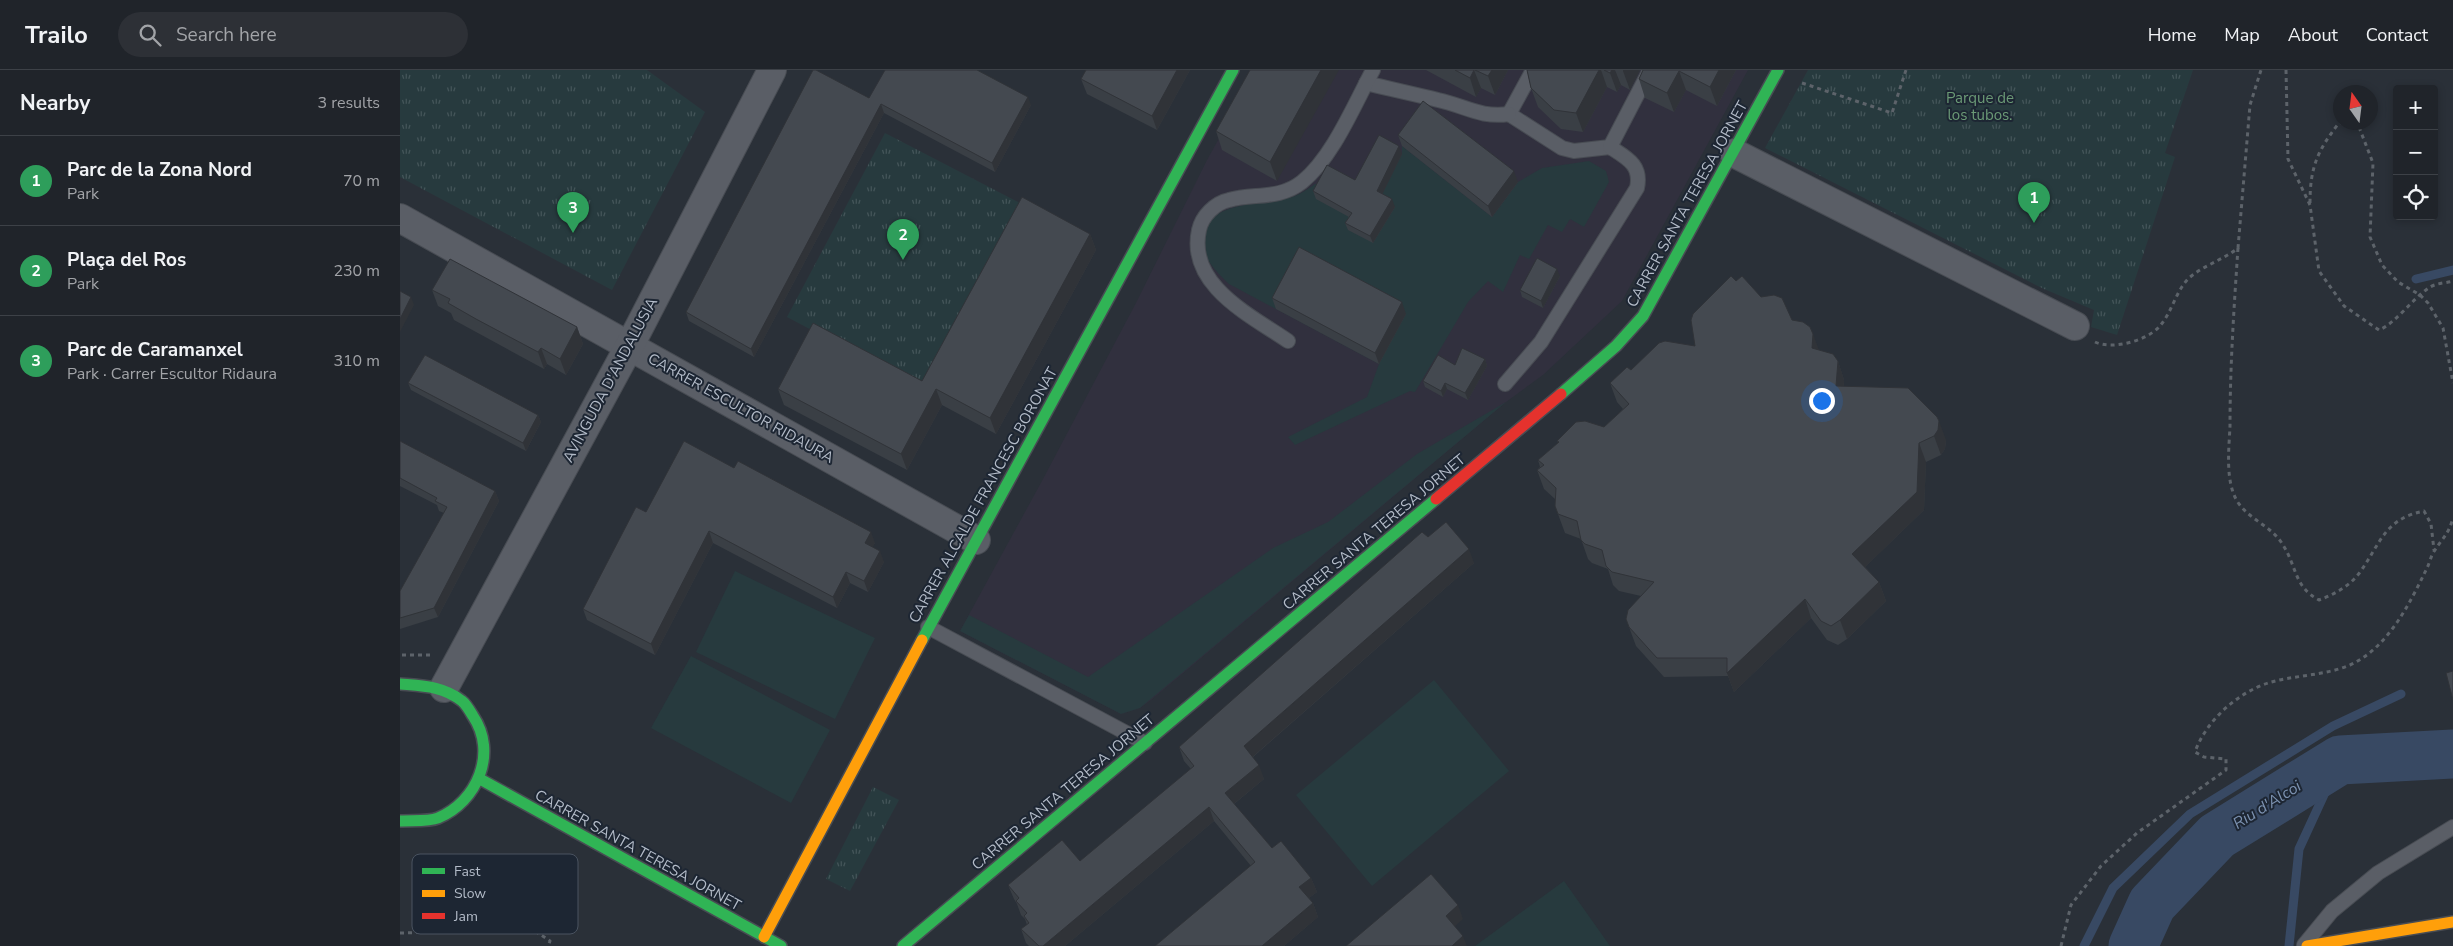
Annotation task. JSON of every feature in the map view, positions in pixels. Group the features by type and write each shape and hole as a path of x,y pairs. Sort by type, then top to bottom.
{"street":[{"name":"AVINGUDA D'ANDALUSIA","path":"444,688 630,345 772,70"},
{"name":"CARRER ALCALDE FRANCESC BORONAT","path":"764,937 928,627 1232,70"},
{"name":"CARRER SANTA TERESA JORNET","path":"903,946 1616,346 1642,316 1660,288 1777,72"},
{"path":"1734,153 2075,326"},
{"name":"CARRER ESCULTOR RIDAURA","path":"400,218 976,540"},
{"path":"400,684 423,683 444,688 459,697 472,710 481,726 485,744 485,762 480,779 472,794 460,806 446,816 431,821 414,823 400,821"},
{"name":"CARRER SANTA TERESA JORNET","path":"480,779 781,946"},
{"path":"2307,946 2453,922"}],"lane":[{"path":"1288,341 1215,288 1199,258 1196,242 1200,224 1216,205 1243,197 1268,196 1299,184 1312,173 1330,146 1373,70"},
{"path":"1509,114 1533,70"},
{"path":"1610,147 1650,70"},
{"path":"1366,83 1450,103 1474,113 1492,116 1509,114 1562,148 1574,151 1610,147 1634,163 1638,172 1637,188 1541,342 1505,384"},
{"path":"928,627 1145,744"},
{"path":"2303,946 2332,910 2378,873 2453,827"}],"path":[{"path":"1777,72 1892,112 1906,70"},
{"path":"2261,70 2250,104 2230,357 2230,480 2236,500 2251,518 2266,527 2282,543 2297,580 2310,595 2320,600 2339,592 2359,574 2390,527 2406,514 2424,511 2431,524 2434,550"},
{"path":"2286,70 2288,159 2310,205"},
{"path":"2333,130 2323,143 2313,166 2310,180 2310,205 2319,271 2344,306 2379,330 2387,327 2432,286 2453,280"},
{"path":"2360,130 2373,163 2370,238 2382,265 2398,282 2420,295 2428,303 2443,328 2453,384"},
{"path":"2075,326 2085,336 2102,345 2127,343 2147,335 2159,327 2180,289 2190,278 2238,248"},
{"path":"2061,946 2071,905 2101,866 2137,833 2226,770 2226,759 2204,757 2196,752 2199,741 2215,719 2235,701 2267,684 2351,664 2377,645 2402,615 2434,550 2449,533 2453,518"},
{"path":"540,934 550,941 548,946"}],"shaded area":[{"path":"1257,70 1748,70 1622,301 1543,375 1506,402 1151,700 1140,708 1121,714 960,631 1043,479 1137,301 1207,160"}],"green space":[{"path":"400,70 647,70 705,112 612,290 400,177"},
{"name":"Parque de los tubos.","path":"1808,70 2193,70 2165,153 2175,157 2117,335 2091,327 2094,310 2044,289 1765,148"},
{"path":"885,133 1020,203 921,388 787,317"},
{"path":"1402,146 1492,217 1518,182 1542,168 1589,161 1606,171 1609,182 1584,227 1570,219 1562,232 1548,225 1529,259 1520,255 1503,292 1488,281 1468,302 1415,392 1410,391 1295,445 1288,437 1367,397 1379,364 1229,284 1213,267 1205,254 1202,240 1204,232 1210,221 1230,209 1295,196 1315,184 1381,196 1402,154"},
{"path":"1506,402 1140,708 1121,714 960,631 969,615 1088,677 1273,548 1328,522 1417,454"},
{"path":"735,571 875,638 835,719 696,652"},
{"path":"691,656 830,730 791,803 651,728"},
{"path":"1434,680 1509,771 1372,886 1296,795"},
{"path":"873,787 899,800 850,891 826,879"},
{"path":"1564,881 1610,946 1475,946"}],"building":[{"path":"813,70 869,98 885,70 977,70 1028,97 992,163 881,104 751,349 686,312"},
{"path":"1086,70 1177,70 1152,116 1081,79"},
{"path":"1250,70 1321,70 1270,162 1216,131"},
{"path":"1455,70 1474,70 1470,78"},
{"path":"1475,70 1492,70 1488,76"},
{"path":"1527,70 1599,70 1576,113 1554,110 1531,88"},
{"path":"1643,70 1719,70 1710,87 1679,71 1667,93 1639,79"},
{"path":"1423,101 1514,171 1488,206 1398,135"},
{"path":"1379,135 1399,146 1377,191 1392,199 1370,236 1345,223 1352,213 1313,191 1327,165 1355,180"},
{"path":"1022,197 1090,234 990,418 936,389 901,454 778,389 813,323 922,381"},
{"path":"1299,247 1402,302 1375,353 1272,298"},
{"path":"1537,258 1557,269 1541,301 1520,290"},
{"path":"450,259 577,327 560,359 541,348 538,352 476,319 448,303 450,299 432,290"},
{"path":"1731,276 1736,281 1742,276 1761,297 1774,295 1782,298 1792,320 1803,322 1810,327 1813,334 1812,348 1833,354 1838,361 1836,386 1908,388 1939,421 1938,430 1934,436 1919,443 1917,492 1852,554 1879,582 1840,620 1831,626 1821,621 1805,599 1727,673 1727,658 1657,658 1629,627 1626,619 1628,610 1654,582 1612,572 1606,566 1602,550 1585,544 1581,540 1577,521 1558,514 1555,506 1556,488 1537,470 1544,465 1538,460 1559,442 1557,441 1576,422 1585,421 1604,427 1629,404 1610,383 1627,367 1631,370 1659,343 1665,341 1695,346 1691,320 1693,314"},
{"path":"400,291 411,297 400,319"},
{"path":"1462,348 1485,359 1465,393 1445,383 1441,391 1423,381 1438,355 1455,365"},
{"path":"425,355 538,415 523,443 408,383"},
{"path":"400,441 495,491 434,608 400,618 400,591 447,507 435,501 437,498 400,478"},
{"path":"684,441 734,468 738,461 871,532 865,543 880,551 864,581 846,572 833,597 709,531 651,644 583,609 636,507 646,512"},
{"path":"1446,522 1469,549 1244,746 1259,765 1225,793 1272,848 1281,841 1311,878 1299,887 1313,903 1262,946 1155,946 1255,862 1209,807 1043,946 1039,946 1021,929 1029,923 1024,916 1027,913 1016,901 1019,898 1008,885 1062,840 1080,861 1194,766 1179,747 1422,532 1428,537"},
{"path":"2453,671 2453,700 2446,673"},
{"path":"1431,874 1458,905 1446,916 1463,936 1452,946 1346,946"}],"waterway":[{"path":"2416,279 2453,270"},
{"path":"2084,946 2113,888 2190,814 2333,726 2401,694"},
{"name":"Riu d'Alcoi","path":"2133,946 2152,904 2217,836 2340,760 2453,754"},
{"path":"2289,946 2299,849 2340,760"}],"traffic: fast":[{"path":"922,640 1233,70"},
{"path":"1561,394 1616,346 1643,316 1778,70"},
{"path":"903,946 1436,499"},
{"path":"400,684 425,686 448,692 462,701 471,712 480,730 484,745 480,775 463,801 452,811 434,819 400,821"},
{"path":"480,779 781,946"}],"traffic: slow":[{"path":"764,937 922,640"},
{"path":"2307,946 2453,922"}],"traffic: jam":[{"path":"1436,499 1561,394"}],"place":[{"name":"Parc de la Zona Nord","path":"2034,223"},
{"name":"Parc de Caramanxel","path":"573,233"},
{"name":"Plaça del Ros","path":"903,260"}]}
